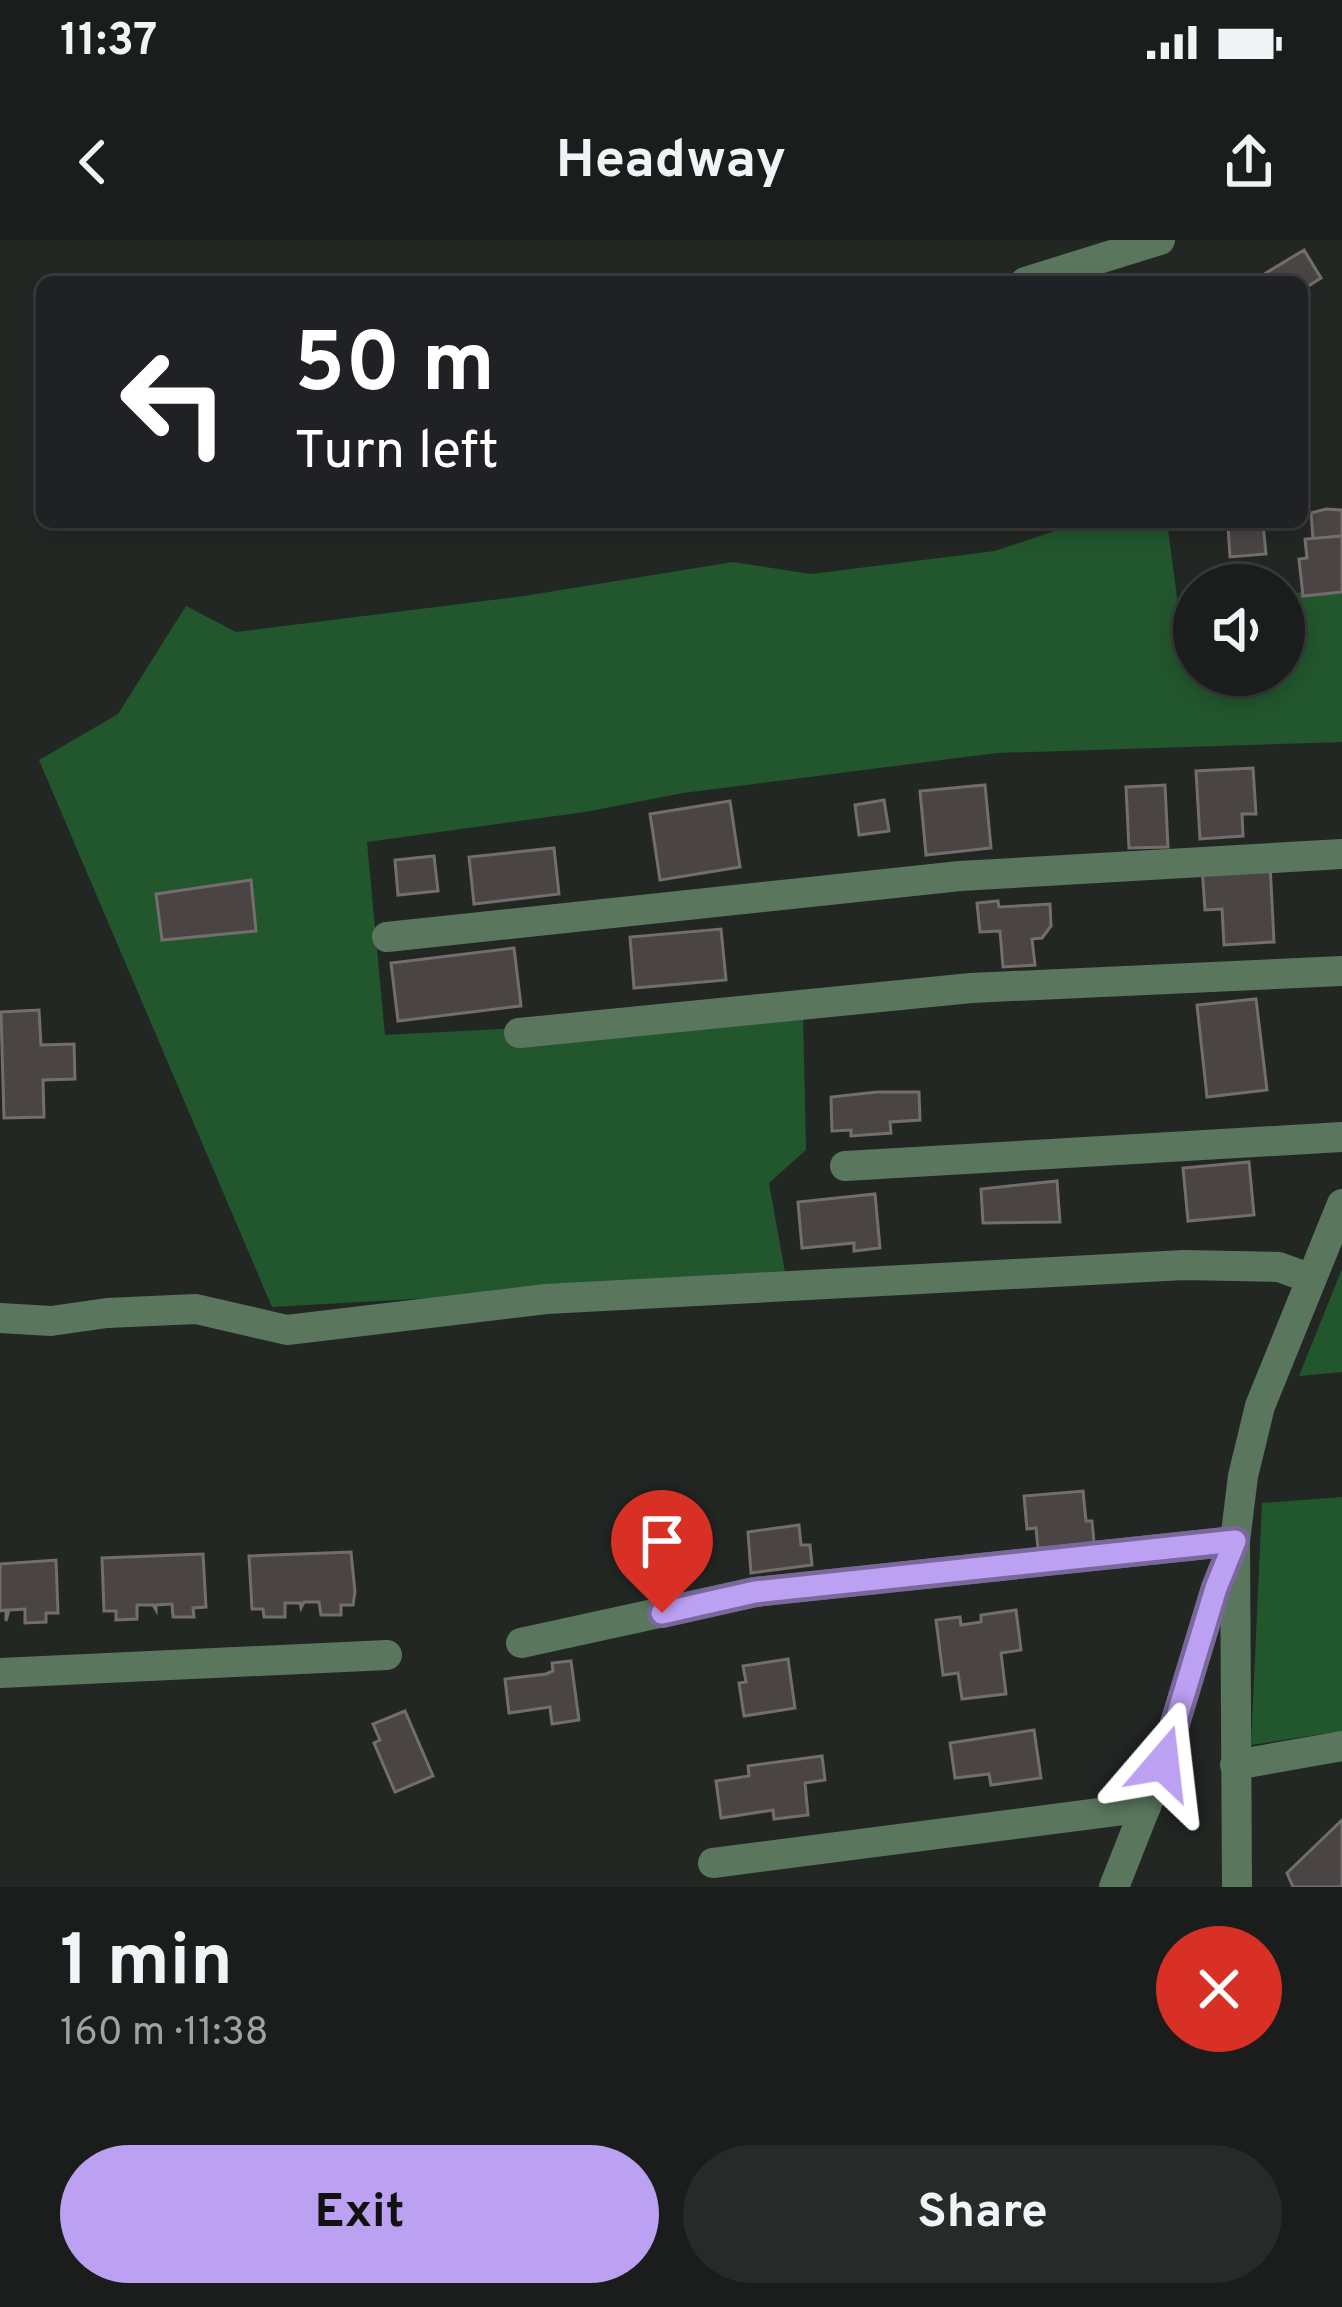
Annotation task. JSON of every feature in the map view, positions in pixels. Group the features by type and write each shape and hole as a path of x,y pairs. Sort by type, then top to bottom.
{"street":[{"path":"1044,276 1160,240"},
{"path":"387,937 960,876 1342,854"},
{"path":"519,1033 971,988 1342,971"},
{"path":"845,1166 1342,1137"},
{"path":"1237,1887 1235,1541 1243,1476 1260,1406 1342,1204"},
{"path":"0,1318 51,1321 196,1309 287,1330 546,1299 1184,1265 1279,1268 1310,1278"},
{"path":"521,1643 755,1592 1235,1541"},
{"path":"1114,1887 1163,1763 1235,1541"},
{"path":"0,1673 387,1655"},
{"path":"1235,1766 1342,1746"},
{"path":"713,1863 1146,1807"}],"green space":[{"path":"1063,528 1168,528 1173,567 1173,696 1305,696 1305,592 1342,586 1342,742 997,753 683,793 585,812 367,842 385,1035 803,1013 806,1150 769,1183 786,1278 272,1307 39,760 118,714 186,606 236,632 524,596 733,562 811,574 995,551"},
{"path":"1342,1269 1342,1372 1299,1376"},
{"path":"1342,1497 1342,1731 1251,1745 1262,1503"}],"building":[{"path":"1304,250 1321,278 1308,286 1308,276 1261,276"},
{"path":"1342,510 1342,536 1313,539 1311,513"},
{"path":"1228,528 1263,528 1266,554 1230,557"},
{"path":"1342,536 1342,592 1305,596 1305,564 1299,559 1307,558 1305,539"},
{"path":"1253,768 1256,814 1242,814 1243,836 1200,839 1196,771"},
{"path":"985,785 991,848 926,855 920,791"},
{"path":"1165,785 1168,847 1129,848 1126,787"},
{"path":"884,800 889,831 859,835 855,805"},
{"path":"730,801 740,867 660,880 650,814"},
{"path":"554,848 559,894 474,904 469,857"},
{"path":"434,856 438,891 398,895 395,860"},
{"path":"1270,864 1274,942 1224,945 1222,909 1205,910 1202,867"},
{"path":"251,880 256,931 162,940 156,894"},
{"path":"998,901 999,907 1050,904 1051,926 1042,938 1032,939 1035,965 1003,967 1000,931 980,932 977,903"},
{"path":"721,929 726,980 634,988 630,937"},
{"path":"514,948 521,1006 398,1021 391,963"},
{"path":"1256,999 1267,1090 1207,1097 1197,1005"},
{"path":"39,1010 41,1045 74,1044 75,1079 43,1080 44,1117 4,1118 1,1012"},
{"path":"919,1092 920,1120 890,1122 891,1133 851,1136 851,1130 832,1131 831,1097"},
{"path":"1249,1162 1254,1215 1188,1221 1183,1168"},
{"path":"1057,1181 1060,1222 983,1223 981,1189"},
{"path":"875,1194 880,1248 854,1251 854,1243 802,1248 798,1202"},
{"path":"1083,1491 1095,1553 1039,1559 1036,1528 1027,1529 1024,1496"},
{"path":"799,1525 801,1545 810,1545 812,1565 751,1573 748,1532"},
{"path":"351,1552 353,1605 341,1605 341,1615 321,1615 319,1602 304,1602 301,1608 300,1603 285,1603 285,1617 264,1617 263,1609 252,1609 249,1556"},
{"path":"203,1554 206,1607 193,1608 194,1617 173,1617 172,1604 156,1605 156,1610 153,1605 137,1605 137,1619 116,1620 116,1611 104,1611 102,1558"},
{"path":"56,1560 58,1613 46,1613 46,1622 25,1623 25,1609 9,1610 6,1621 6,1610 0,1611 0,1564"},
{"path":"1016,1610 1021,1650 1001,1653 1006,1694 962,1699 958,1673 943,1675 936,1620 960,1617 961,1625 981,1622 981,1615"},
{"path":"788,1659 795,1708 744,1716 739,1683 746,1682 743,1666"},
{"path":"571,1661 579,1720 552,1724 550,1707 509,1713 505,1679 546,1674 553,1671 552,1663"},
{"path":"405,1711 433,1776 395,1792 374,1743 380,1740 373,1724"},
{"path":"1034,1730 1041,1778 991,1785 989,1774 955,1778 950,1743"},
{"path":"822,1756 825,1780 805,1783 808,1815 774,1819 773,1810 721,1818 716,1781 749,1776 748,1766"},
{"path":"1342,1820 1342,1887 1293,1887 1287,1873"}],"route":[{"path":"662,1613 755,1592 1235,1541 1163,1763"}]}
